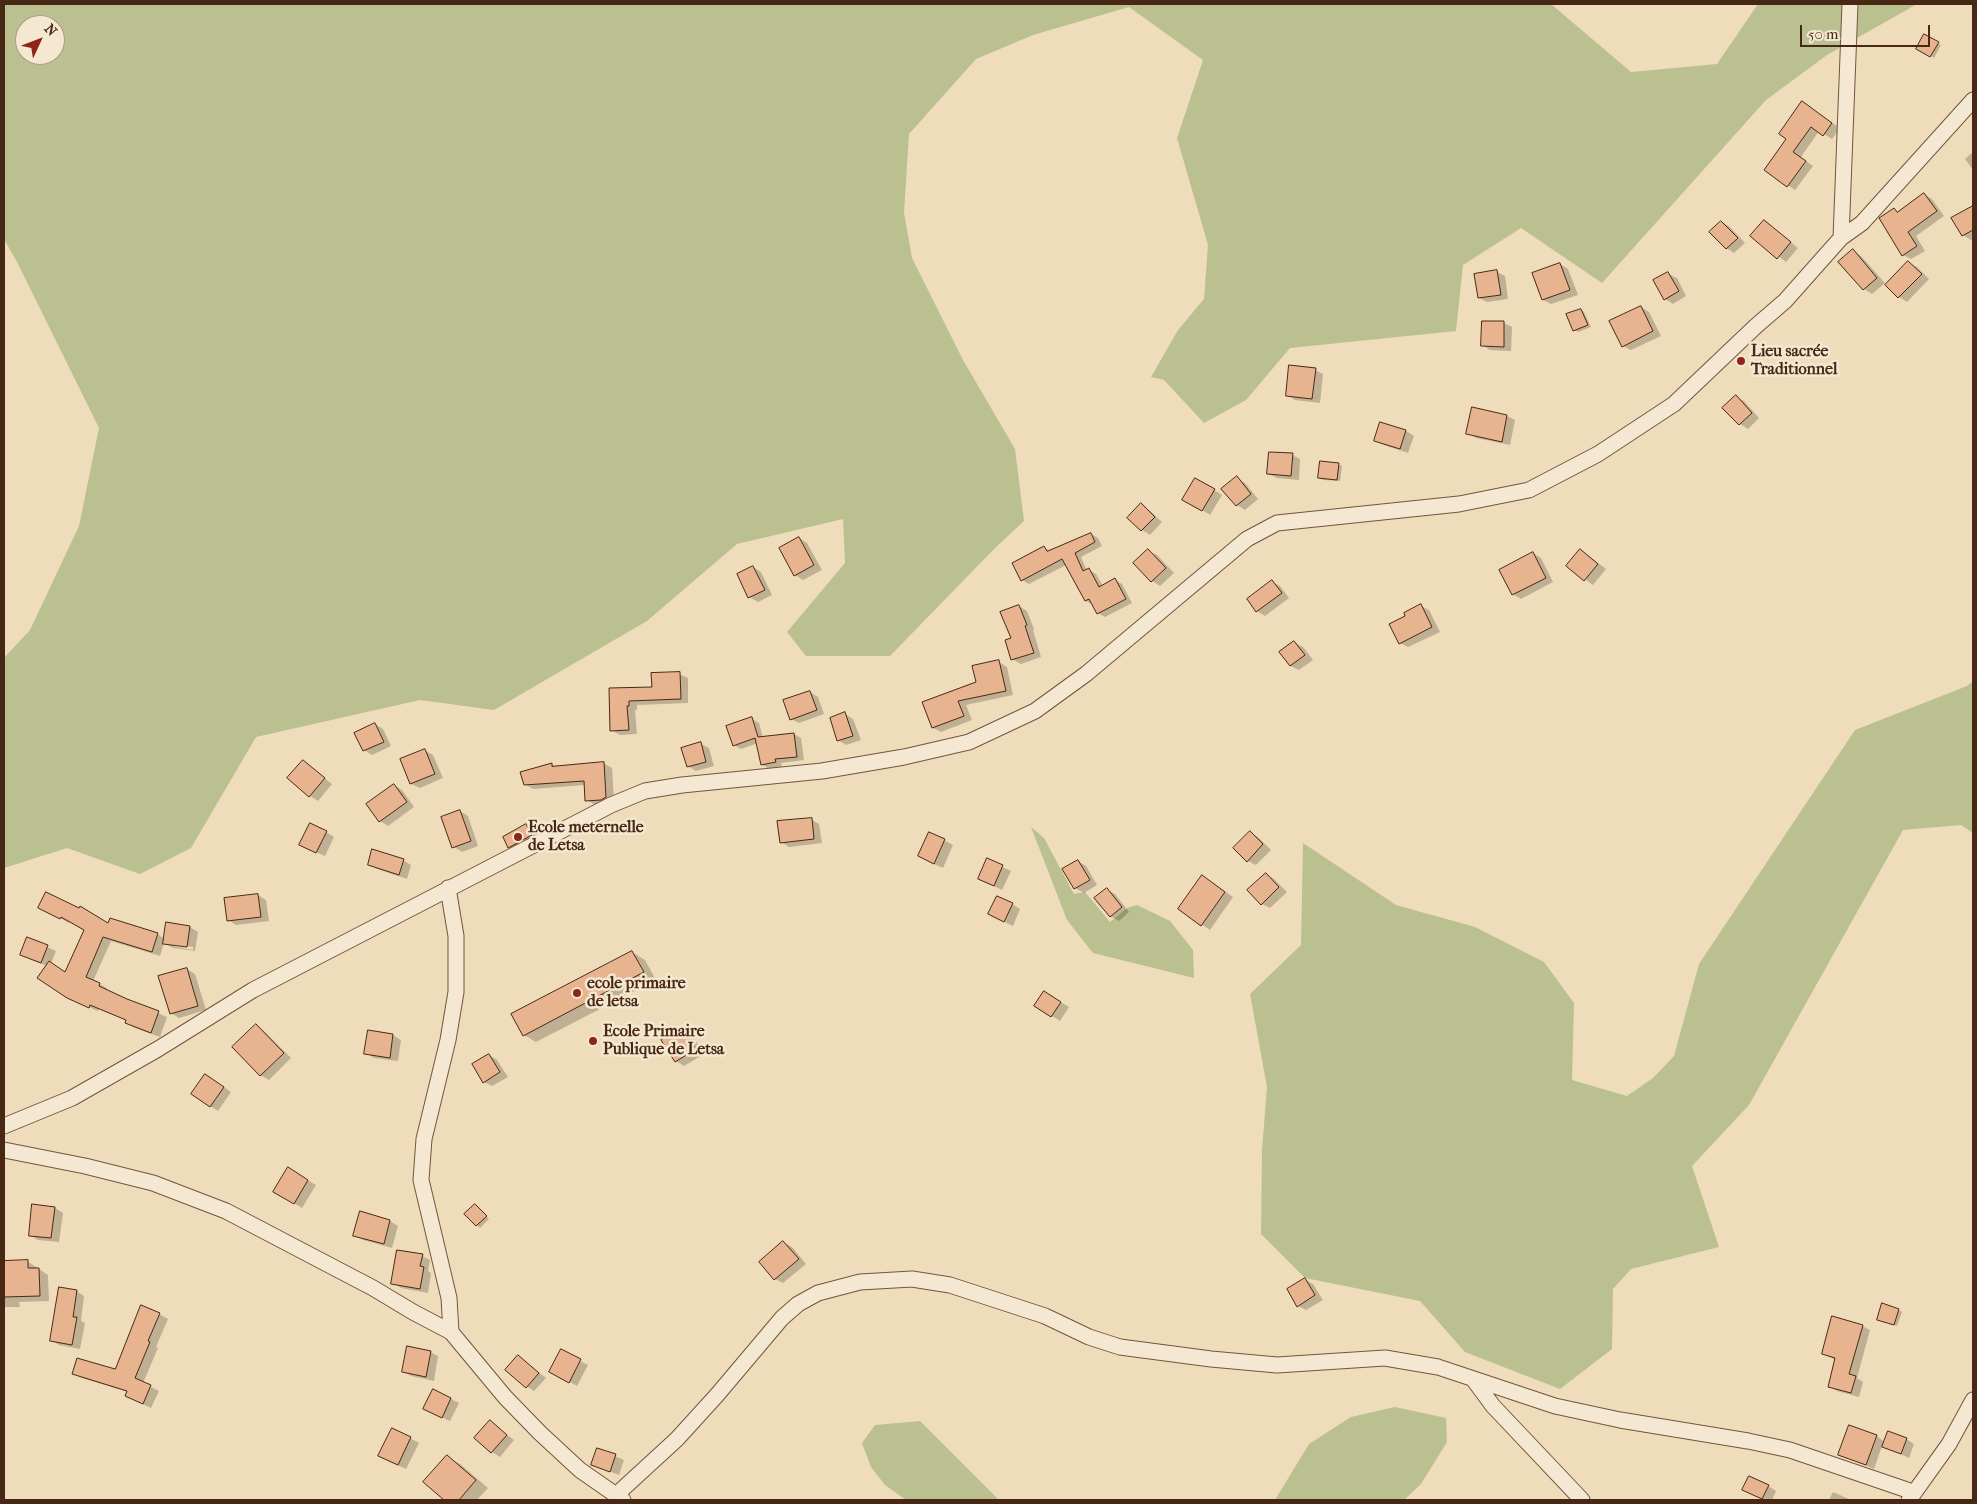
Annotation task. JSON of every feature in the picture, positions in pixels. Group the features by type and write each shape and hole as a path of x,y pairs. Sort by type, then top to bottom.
{"street":[{"path":"1842,238 1850,4"},
{"path":"4,1126 72,1098 158,1049 253,990 611,805 645,791 682,785 822,771 904,757 970,742 1035,711 1094,668 1247,539 1277,523 1449,505 1529,490 1598,454 1674,404 1785,301 1842,238 1862,223 1973,100"},
{"path":"448,888 456,936 456,992 448,1040 424,1139 421,1180 449,1298 450,1332"},
{"path":"4,1150 85,1166 154,1183 226,1211 373,1288 450,1332 505,1396 540,1433 580,1470 620,1498 677,1439 782,1318 798,1304 818,1293 860,1282 912,1279 950,1285 1045,1316 1089,1337 1120,1346 1212,1359 1277,1365 1385,1358 1438,1367 1555,1406 1620,1420 1748,1441 1790,1450 1911,1496 1949,1444 1973,1400"},
{"path":"1473,1379 1493,1406 1582,1500"}],"green space":[{"path":"4,4 1551,4 1631,72 1717,64 1758,4 1917,4 1827,55 1766,100 1602,283 1521,228 1463,265 1456,331 1290,348 1246,400 1204,423 1164,380 1151,377 1178,330 1204,299 1208,245 1177,138 1203,60 1129,7 1033,35 976,59 909,134 904,213 912,258 963,360 1015,449 1024,521 995,548 890,656 806,656 787,632 845,563 843,519 737,544 647,621 494,710 420,700 256,737 191,848 140,874 67,848 4,868 4,658 30,630 79,526 99,428 4,239"},
{"path":"1973,681 1973,833 1961,825 1903,830 1749,1105 1692,1166 1719,1247 1631,1269 1613,1289 1612,1349 1560,1389 1465,1352 1420,1301 1305,1278 1261,1234 1262,1150 1267,1087 1250,994 1301,945 1303,843 1396,905 1475,927 1544,962 1574,1003 1572,1080 1627,1096 1653,1078 1674,1056 1699,964 1855,730 1967,686"},
{"path":"1031,827 1044,838 1074,894 1085,892 1110,922 1127,908 1137,905 1170,921 1193,950 1194,978 1093,953 1067,920"},
{"path":"1395,1407 1446,1418 1447,1442 1421,1484 1404,1500 1275,1500 1309,1444 1351,1417"},
{"path":"920,1421 999,1500 906,1500 885,1485 871,1467 862,1443 875,1425"}],"building":[{"path":"1924,34 1939,42 1930,57 1916,49"},
{"path":"1802,101 1832,123 1823,136 1811,127 1793,152 1806,161 1787,187 1764,170 1786,139 1779,134"},
{"path":"1924,193 1937,211 1908,232 1917,246 1902,256 1879,218 1894,208 1897,212"},
{"path":"1973,206 1973,230 1962,236 1951,218"},
{"path":"1764,220 1791,242 1777,259 1750,236"},
{"path":"1721,221 1738,238 1726,249 1709,232"},
{"path":"1853,249 1877,278 1863,290 1838,262"},
{"path":"1908,261 1922,274 1898,298 1885,285"},
{"path":"1560,263 1570,290 1542,300 1532,273"},
{"path":"1497,270 1501,295 1478,298 1474,274"},
{"path":"1668,272 1679,291 1664,300 1653,280"},
{"path":"1641,306 1653,331 1622,347 1609,321"},
{"path":"1581,309 1588,325 1573,331 1566,314"},
{"path":"1482,321 1504,321 1504,347 1481,346"},
{"path":"1289,365 1316,368 1312,399 1286,396"},
{"path":"1736,395 1752,413 1739,425 1722,408"},
{"path":"1472,407 1507,415 1502,442 1466,434"},
{"path":"1380,422 1406,430 1400,449 1374,441"},
{"path":"1269,452 1293,453 1291,476 1267,474"},
{"path":"1320,461 1339,463 1337,480 1318,478"},
{"path":"1237,476 1251,494 1236,506 1221,489"},
{"path":"1195,478 1215,489 1202,511 1182,500"},
{"path":"1141,503 1155,517 1141,531 1127,518"},
{"path":"1091,533 1095,542 1075,553 1083,571 1089,568 1099,587 1115,578 1126,599 1097,614 1089,599 1085,601 1062,559 1021,581 1012,563 1044,546 1047,551"},
{"path":"799,537 814,565 794,576 779,548"},
{"path":"1148,549 1166,568 1151,582 1133,563"},
{"path":"1580,549 1598,564 1584,581 1566,566"},
{"path":"1533,552 1546,578 1512,595 1499,570"},
{"path":"753,566 765,590 748,598 737,574"},
{"path":"1272,580 1282,593 1256,612 1247,599"},
{"path":"1421,604 1432,627 1399,644 1389,624 1405,616 1404,613"},
{"path":"1019,605 1027,625 1025,626 1034,653 1011,660 1005,640 1011,638 1000,612"},
{"path":"1294,641 1305,655 1290,666 1279,652"},
{"path":"999,660 1006,691 958,701 964,716 932,728 922,702 976,682 972,666"},
{"path":"680,672 681,699 629,701 629,706 627,706 629,730 610,731 609,688 652,687 651,673"},
{"path":"810,691 817,710 790,720 783,700"},
{"path":"845,712 853,736 837,741 830,718"},
{"path":"752,717 758,737 794,733 797,757 775,759 776,762 761,765 755,738 733,746 726,726"},
{"path":"375,723 384,742 363,751 354,733"},
{"path":"701,742 706,762 687,767 681,748"},
{"path":"425,749 435,774 410,784 400,759"},
{"path":"303,760 325,778 309,797 287,778"},
{"path":"604,762 606,797 601,800 585,801 584,781 524,785 520,772 552,763 552,766"},
{"path":"394,784 407,802 379,822 366,804"},
{"path":"460,810 471,841 452,848 441,817"},
{"path":"812,818 814,839 780,843 777,821"},
{"path":"310,823 327,831 316,853 299,845"},
{"name":"Ecole meternelle de Letsa","path":"526,824 532,835 508,848 503,837"},
{"path":"1250,831 1263,844 1247,862 1233,848"},
{"path":"929,832 945,839 934,864 918,856"},
{"path":"372,849 404,859 399,875 368,865"},
{"path":"987,858 1003,865 994,886 978,879"},
{"path":"1078,860 1090,880 1074,889 1062,869"},
{"path":"1266,873 1279,887 1261,905 1247,890"},
{"path":"1202,875 1225,892 1201,926 1178,909"},
{"path":"1107,888 1122,907 1110,917 1094,898"},
{"path":"46,892 79,908 80,906 108,923 110,918 158,933 152,952 103,937 86,977 100,983 99,986 159,1011 151,1033 125,1023 126,1020 90,1005 89,1008 67,998 37,978 49,961 65,972 84,930 61,917 60,919 38,908"},
{"path":"258,894 261,917 227,921 224,898"},
{"path":"997,896 1013,903 1004,922 988,914"},
{"path":"166,922 190,926 187,947 163,944"},
{"path":"27,937 48,945 41,963 20,955"},
{"name":"ecole primaire de letsa","path":"632,951 644,972 523,1036 511,1014"},
{"path":"187,968 198,1006 170,1014 158,976"},
{"path":"1044,991 1061,1002 1051,1017 1034,1006"},
{"path":"256,1024 284,1053 260,1076 232,1047"},
{"path":"682,1027 696,1049 675,1062 661,1040"},
{"path":"368,1030 393,1034 390,1058 364,1054"},
{"path":"489,1054 500,1072 483,1083 472,1064"},
{"path":"205,1074 224,1087 210,1107 191,1094"},
{"path":"288,1167 308,1180 294,1204 273,1192"},
{"path":"32,1204 55,1207 51,1238 29,1236"},
{"path":"475,1204 487,1216 476,1226 464,1214"},
{"path":"360,1211 390,1220 384,1244 353,1236"},
{"path":"783,1241 799,1259 774,1280 759,1262"},
{"path":"397,1250 423,1254 420,1266 424,1267 420,1289 391,1284"},
{"path":"28,1260 28,1268 39,1268 40,1296 4,1297 4,1261"},
{"path":"1305,1278 1315,1295 1297,1307 1287,1289"},
{"path":"59,1287 77,1290 73,1317 77,1317 72,1345 50,1341"},
{"path":"1882,1303 1899,1309 1894,1325 1877,1320"},
{"path":"141,1305 160,1313 135,1378 151,1385 143,1404 125,1396 127,1391 72,1374 77,1358 115,1369"},
{"path":"1832,1316 1863,1325 1849,1374 1856,1376 1851,1393 1828,1387 1835,1358 1822,1354"},
{"path":"407,1346 431,1351 426,1377 402,1372"},
{"path":"561,1349 581,1359 569,1383 549,1372"},
{"path":"518,1355 539,1373 526,1388 505,1370"},
{"path":"433,1389 451,1398 442,1418 423,1409"},
{"path":"490,1420 507,1435 491,1453 474,1438"},
{"path":"1849,1425 1877,1435 1866,1465 1838,1455"},
{"path":"392,1428 411,1437 398,1465 378,1456"},
{"path":"1888,1431 1907,1438 1901,1454 1882,1447"},
{"path":"597,1448 616,1454 610,1472 591,1465"},
{"path":"447,1455 476,1480 459,1500 444,1500 423,1482"},
{"path":"1749,1476 1769,1485 1762,1499 1742,1490"}],"place":[{"name":"Lieu sacrée Traditionnel","path":"1741,361"},
{"name":"Ecole meternelle de Letsa","path":"518,837"},
{"name":"ecole primaire de letsa","path":"577,993"},
{"name":"Ecole Primaire Publique de Letsa","path":"593,1041"}]}
